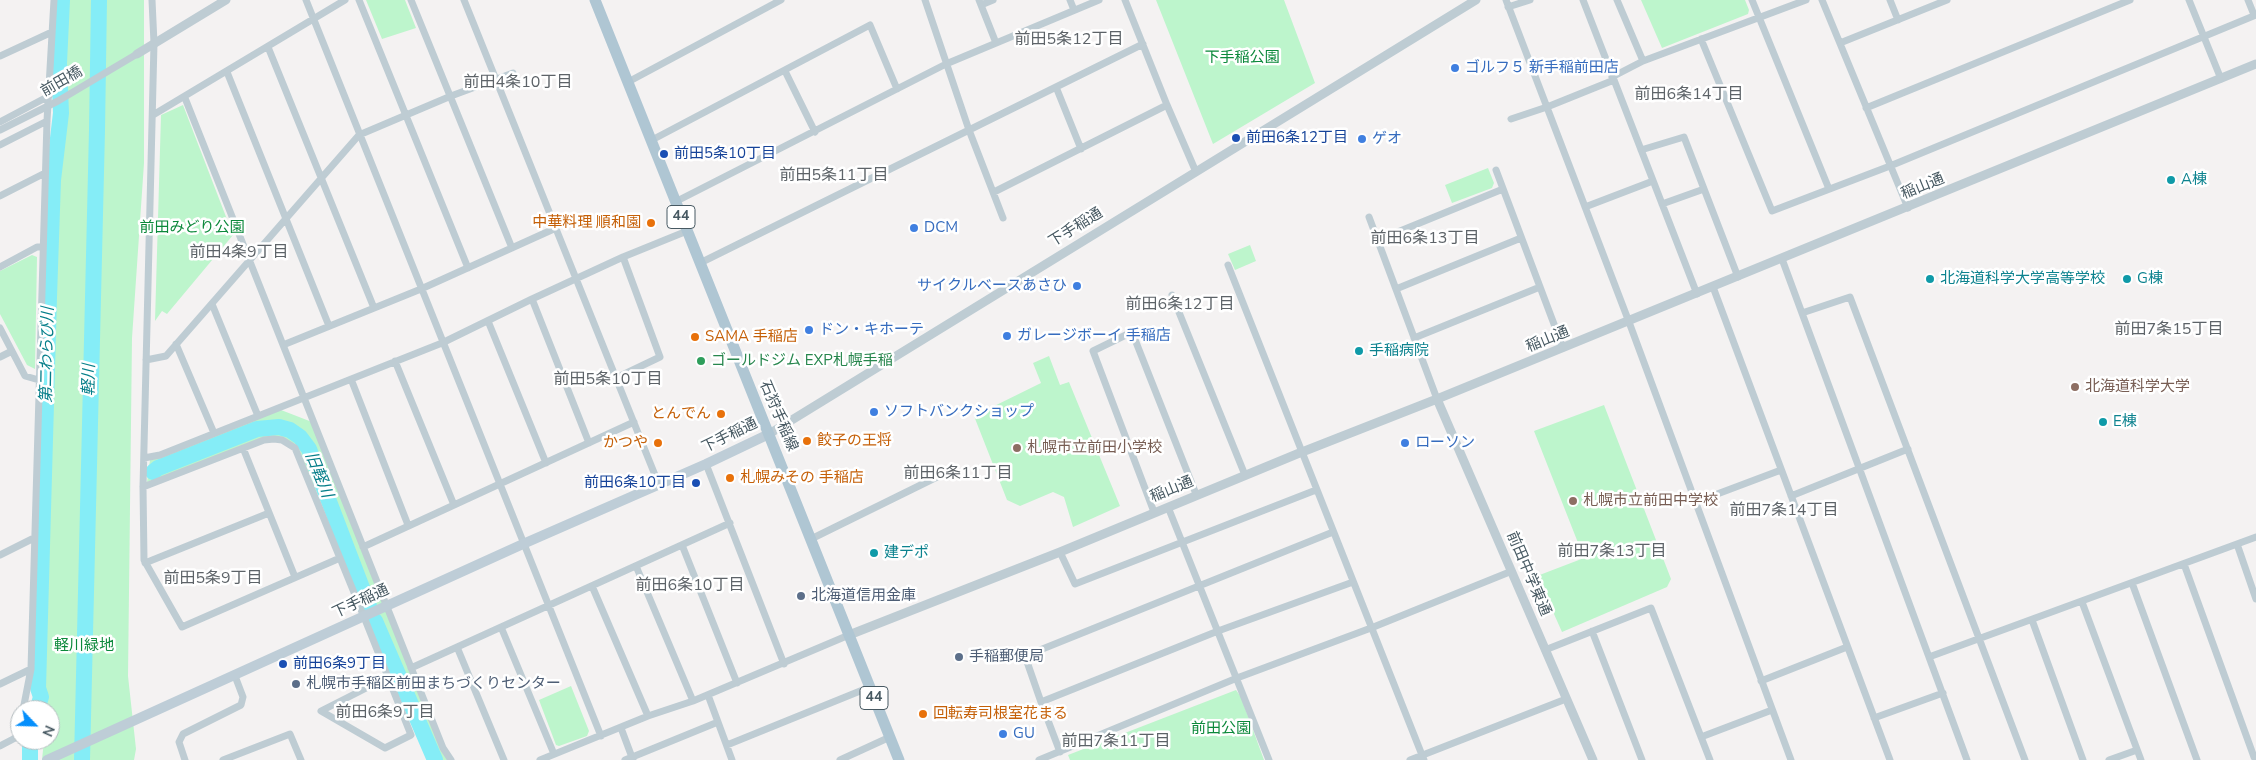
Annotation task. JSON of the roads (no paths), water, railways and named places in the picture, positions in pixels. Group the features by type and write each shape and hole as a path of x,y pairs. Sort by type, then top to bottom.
{"main road":[{"name":"石狩手稲線","path":"595,0 899,760"},
{"name":"下手稲通","path":"47,760 769,434"}],"street":[{"path":"25,700 31,669 45,173 54,0"},
{"path":"152,0 154,43 143,487 145,563 182,627 340,558"},
{"path":"137,54 226,0"},
{"path":"306,0 522,544 601,736"},
{"path":"152,115 185,98 345,0"},
{"path":"359,0 468,268"},
{"path":"411,0 512,248"},
{"path":"464,0 659,485"},
{"path":"628,82 781,0"},
{"path":"926,0 969,130 1004,218"},
{"path":"993,0 980,3 996,43"},
{"path":"1070,0 1074,10"},
{"path":"675,202 946,64 1099,0"},
{"path":"1125,0 1196,172"},
{"name":"下手稲通","path":"769,434 1476,0"},
{"path":"1530,0 1507,4 1629,322 1791,760"},
{"path":"1582,0 1697,294"},
{"path":"1617,0 1643,61"},
{"path":"1752,0 1829,189"},
{"path":"1511,119 1547,107 1613,78 1643,61 1806,0"},
{"path":"1822,0 1908,208"},
{"path":"1890,0 1898,20"},
{"path":"1840,43 1947,0"},
{"path":"1866,108 2130,0"},
{"path":"2189,0 2221,78"},
{"path":"1702,39 1772,211 1890,166 2255,15 2248,0"},
{"path":"650,141 870,25 897,89"},
{"path":"0,56 52,32"},
{"path":"700,263 1143,44"},
{"path":"268,47 374,308"},
{"name":"前田橋","path":"0,130 58,101 137,54"},
{"name":"稲山通","path":"849,635 1060,552 1196,494 1629,322 2256,64"},
{"path":"785,71 815,132"},
{"path":"227,72 329,326"},
{"path":"146,360 166,356 359,135 451,96 513,73"},
{"path":"1056,87 1080,149"},
{"path":"0,122 48,96"},
{"path":"185,98 443,748 451,760"},
{"path":"994,192 1167,105"},
{"path":"0,145 47,121"},
{"path":"1641,150 1684,136 1738,277"},
{"path":"1496,170 1563,348"},
{"path":"0,196 45,173"},
{"path":"1585,207 1653,181"},
{"path":"1378,240 1503,189"},
{"path":"1662,204 1704,189"},
{"path":"1369,218 1438,399"},
{"path":"283,345 421,289 556,228"},
{"path":"144,458 214,434 442,343 532,298 623,257 687,231"},
{"path":"1396,289 1521,238"},
{"path":"0,267 37,247 43,247"},
{"path":"616,378 660,357 623,257"},
{"path":"1782,259 1968,760"},
{"path":"1228,265 1332,532 1423,757"},
{"path":"1414,338 1540,287"},
{"path":"1712,288 1890,760"},
{"path":"1172,295 1245,475"},
{"path":"1802,313 1850,297 2025,760"},
{"path":"532,298 589,443"},
{"path":"212,304 258,416"},
{"path":"488,321 546,463"},
{"path":"0,328 25,376 39,380"},
{"path":"1154,512 1093,351 1132,332 1196,494"},
{"path":"176,344 214,434"},
{"path":"0,357 12,351"},
{"path":"396,361 454,505"},
{"path":"351,379 408,525"},
{"name":"前田中学東通","path":"1438,399 1593,760"},
{"path":"363,547 634,422"},
{"path":"143,487 264,440 274,439 295,448 364,617 388,677 411,735 385,748 320,711 388,677"},
{"path":"243,448 295,577"},
{"path":"1791,496 1859,467 1908,449"},
{"path":"706,464 784,664"},
{"path":"1696,502 1781,470"},
{"path":"811,539 937,478"},
{"path":"1060,552 1075,584 1316,490"},
{"path":"1168,507 1269,760"},
{"path":"145,563 269,513"},
{"path":"411,668 730,523"},
{"path":"1060,752 1026,656 1332,532"},
{"path":"1929,657 1980,640 2256,537"},
{"path":"0,555 34,538"},
{"path":"2237,544 2256,599"},
{"path":"682,545 737,683"},
{"path":"2184,564 2255,757 2247,760"},
{"path":"636,566 693,701"},
{"path":"1039,760 1237,678 1372,628 1512,572"},
{"path":"1041,702 1218,631 1353,582"},
{"path":"2132,583 2197,760"},
{"path":"592,586 648,716"},
{"path":"2082,602 2141,760"},
{"path":"1545,650 1651,608 1710,760"},
{"path":"2032,620 2083,760"},
{"path":"501,627 554,754"},
{"path":"1592,631 1642,760"},
{"path":"540,760 648,716 708,695 849,635"},
{"path":"1761,681 1848,647"},
{"path":"457,648 504,760"},
{"path":"0,684 31,669"},
{"path":"185,760 179,742 183,734 240,705 243,697 235,676"},
{"path":"727,745 870,687"},
{"path":"1874,718 1942,693"},
{"path":"708,695 732,760"},
{"path":"1410,760 1423,757 1566,699"},
{"path":"1701,737 1772,710"},
{"path":"621,728 630,759 718,722"},
{"path":"223,760 290,734 300,760"},
{"path":"840,760 890,737"},
{"path":"2109,760 2137,750"}],"waterway":[{"name":"第二わらび川","path":"40,700 38,688 49,297 53,180 61,113 59,63 62,0"},
{"name":"軽川","path":"82,760 99,0"},
{"name":"旧軽川","path":"153,472 158,468 257,429 279,427 290,430 300,437 309,449 369,606"},
{"name":"旧軽川","path":"375,621 435,760"},
{"name":"第二わらび川","path":"30,750 30,760"}],"place":[{"name":"ゴルフ５ 新手稲前田店","path":"1455,68"},
{"name":"前田6条12丁目","path":"1236,138"},
{"name":"ゲオ","path":"1362,139"},
{"name":"前田5条10丁目","path":"664,154"},
{"name":"A棟","path":"2171,180"},
{"name":"中華料理 順和園","path":"651,223"},
{"name":"DCM","path":"914,228"},
{"name":"北海道科学大学高等学校","path":"1930,279"},
{"name":"G棟","path":"2127,279"},
{"name":"サイクルベースあさひ","path":"1077,286"},
{"name":"ドン・キホーテ","path":"809,330"},
{"name":"ガレージボーイ 手稲店","path":"1007,336"},
{"name":"SAMA 手稲店","path":"695,337"},
{"name":"手稲病院","path":"1359,351"},
{"name":"ゴールドジム EXP札幌手稲","path":"701,361"},
{"name":"北海道科学大学","path":"2075,387"},
{"name":"ソフトバンクショップ","path":"874,412"},
{"name":"とんでん","path":"721,414"},
{"name":"E棟","path":"2103,422"},
{"name":"餃子の王将","path":"807,441"},
{"name":"かつや","path":"658,443"},
{"name":"ローソン","path":"1405,443"},
{"name":"札幌市立前田小学校","path":"1017,448"},
{"name":"札幌みその 手稲店","path":"730,478"},
{"name":"前田6条10丁目","path":"696,483"},
{"name":"札幌市立前田中学校","path":"1573,501"},
{"name":"建デポ","path":"874,553"},
{"name":"北海道信用金庫","path":"801,596"},
{"name":"手稲郵便局","path":"959,657"},
{"name":"前田6条9丁目","path":"283,664"},
{"name":"札幌市手稲区前田まちづくりセンター","path":"296,684"},
{"name":"回転寿司根室花まる","path":"923,714"},
{"name":"GU","path":"1003,734"}],"district":[{"name":"前田5条12丁目","path":"1069,40"},
{"name":"前田4条10丁目","path":"518,83"},
{"name":"前田6条14丁目","path":"1689,95"},
{"name":"前田5条11丁目","path":"834,176"},
{"name":"前田6条13丁目","path":"1425,239"},
{"name":"前田4条9丁目","path":"239,253"},
{"name":"前田6条12丁目","path":"1180,305"},
{"name":"前田7条15丁目","path":"2169,330"},
{"name":"前田5条10丁目","path":"608,380"},
{"name":"前田6条11丁目","path":"958,474"},
{"name":"前田7条14丁目","path":"1784,511"},
{"name":"前田7条13丁目","path":"1612,552"},
{"name":"前田5条9丁目","path":"213,579"},
{"name":"前田6条10丁目","path":"690,586"},
{"name":"前田6条9丁目","path":"385,713"},
{"name":"前田7条11丁目","path":"1116,742"}],"park label":[{"name":"下手稲公園","path":"1242,58"},
{"name":"前田みどり公園","path":"192,228"},
{"name":"軽川緑地","path":"84,646"},
{"name":"前田公園","path":"1221,729"}]}
